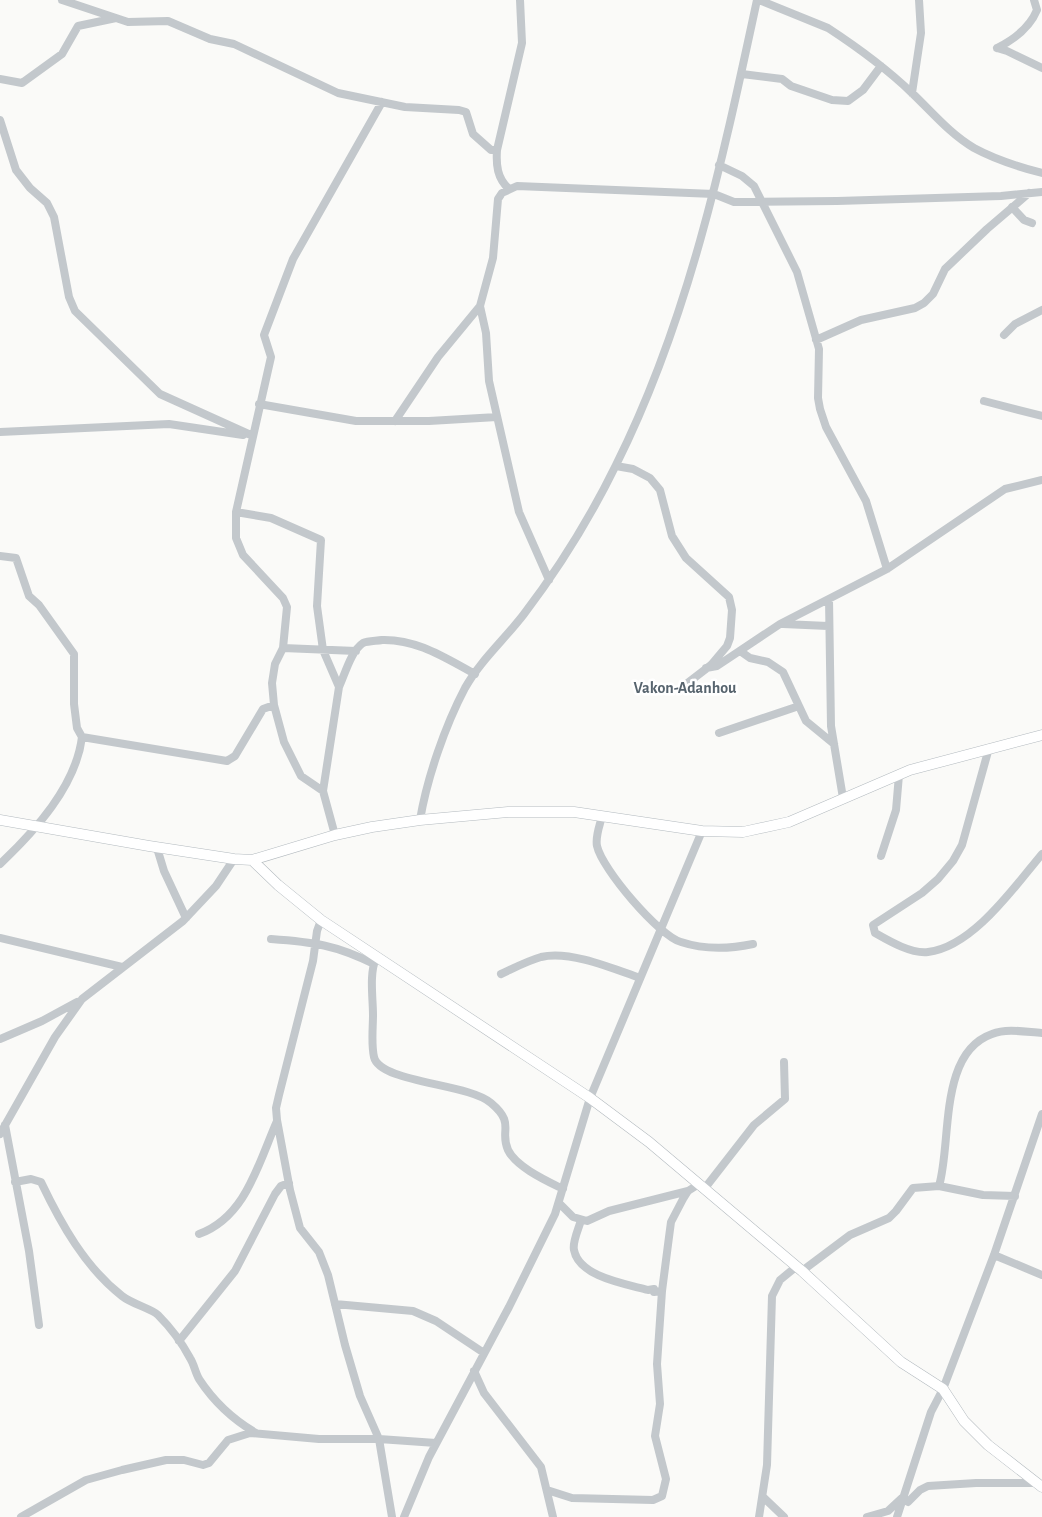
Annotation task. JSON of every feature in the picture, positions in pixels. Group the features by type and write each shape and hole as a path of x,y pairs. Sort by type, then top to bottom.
{"main road":[{"path":"0,820 158,848 252,860 335,835 420,820 528,812 574,812 702,831 743,832 764,829 789,822 899,774 1042,733"},
{"path":"252,860 278,885 375,961 590,1098 649,1142 799,1268 901,1362 943,1388 964,1421 988,1445 1039,1485"}],"street":[{"path":"62,0 128,22 168,21 210,39 234,44 338,93 405,107 466,112 473,134 491,150 497,150"},
{"path":"509,189 499,175 497,150 522,43 520,0"},
{"path":"420,820 428,788 450,722 475,674 549,580 616,466 657,370 714,194 719,165 758,0 828,28 881,66 956,136 974,148 1005,163 1042,173"},
{"path":"912,93 921,33 919,0"},
{"path":"1034,0 1037,10 1030,23 1016,37 997,48 1019,56 1042,68"},
{"path":"0,79 22,82 62,54 78,26 116,18"},
{"path":"742,74 782,79 791,86 832,100 848,101 863,90 881,66"},
{"path":"323,791 301,776 284,742 274,705 272,682 275,664 282,648 287,607 284,598 242,555 236,538 236,512 271,357 264,335 293,259 382,102"},
{"path":"0,120 16,170 30,188 47,203 54,217 69,297 75,312 160,394 252,436"},
{"path":"719,165 748,180 754,186 797,272 819,349 818,398 820,409 826,427 866,501 887,569"},
{"path":"395,421 438,357 480,306 493,258 498,199 502,193 517,186 714,194 734,202 837,201 1042,192"},
{"path":"816,340 861,320 915,308 924,303 933,294 945,269 1029,193"},
{"path":"1012,207 1024,220 1032,222"},
{"path":"480,306 486,333 489,381 519,512 549,580"},
{"path":"1004,335 1015,324 1042,310"},
{"path":"984,401 1042,416"},
{"path":"259,404 342,420 395,421 497,417"},
{"path":"0,432 169,424 252,436"},
{"path":"616,466 633,469 650,478 660,490 672,536 686,558 729,596 732,610 730,638 727,646 706,668 685,685"},
{"path":"706,668 717,666 780,624 887,569 996,494 1005,489 1042,480"},
{"path":"236,512 271,518 321,540 317,606 323,650 339,687"},
{"path":"0,556 16,558 29,596 40,605 74,654 74,704 77,728 82,737 80,752 64,786 21,844 0,864"},
{"path":"828,599 830,726 843,798"},
{"path":"780,624 828,626"},
{"path":"335,835 323,791 339,687 356,651 364,643 395,640 421,645 475,674"},
{"path":"282,648 356,651"},
{"path":"740,651 750,658 768,662 783,672 806,721 834,744"},
{"path":"82,737 227,761 234,756 257,720 259,713 263,709 274,705"},
{"path":"719,733 799,706"},
{"path":"990,748 962,845 953,861 938,879 922,893 873,925 875,933 913,950 927,952 944,948 975,928 991,914 1042,854"},
{"path":"881,856 896,810 899,774"},
{"path":"602,816 596,837 597,847 615,880 636,905 661,927 680,942 711,948 753,944"},
{"path":"404,1517 436,1443 523,1280 559,1203 590,1098 702,831"},
{"path":"158,848 164,871 186,918"},
{"path":"0,1039 42,1021 82,999 186,918 216,886 234,859"},
{"path":"321,920 313,961 279,1094 276,1108 277,1120 300,1228 319,1252 328,1275 360,1396 379,1439 392,1517"},
{"path":"0,938 122,966"},
{"path":"271,939 316,943 342,949 375,961 374,1057 378,1066 403,1077 427,1081 487,1099 505,1119 509,1152 528,1170 563,1189"},
{"path":"501,974 540,957 555,955 589,962 640,978"},
{"path":"0,1134 55,1037 82,999"},
{"path":"940,1186 944,1167 949,1106 956,1077 968,1053 982,1039 1002,1031 1042,1033"},
{"path":"559,1203 567,1213 587,1221 609,1211 702,1186 754,1125 785,1099 784,1062"},
{"path":"897,1517 931,1412 943,1388 994,1255 1042,1114"},
{"path":"199,1234 213,1229 232,1214 244,1196 277,1120"},
{"path":"5,1125 29,1251 39,1324"},
{"path":"15,1182 31,1179 41,1182 58,1218 96,1272 122,1296 139,1307 157,1314 179,1341 190,1358 197,1376 219,1406 237,1422 256,1433"},
{"path":"179,1341 235,1271 275,1194 281,1186 289,1183"},
{"path":"759,1517 763,1497 770,1410 772,1296 780,1280 850,1235 889,1218 913,1188 940,1186 983,1195 1015,1196"},
{"path":"547,1490 572,1498 653,1500 662,1496 666,1479 655,1436 660,1404 657,1364 662,1291 671,1222 688,1191"},
{"path":"581,1220 574,1249 578,1261 594,1274 648,1290 654,1289 654,1292 662,1291"},
{"path":"994,1255 1042,1275"},
{"path":"335,1304 413,1311 436,1321 484,1353"},
{"path":"474,1371 484,1393 541,1468 553,1517"},
{"path":"21,1517 86,1480 166,1460 184,1460 203,1465 209,1463 220,1447 228,1440 250,1433 337,1440 379,1439 436,1443"},
{"path":"902,1498 908,1502 920,1490 928,1486 976,1483 1039,1485"},
{"path":"763,1497 784,1517"},
{"path":"867,1517 888,1510 902,1498"}],"district":[{"name":"Vakon-Adanhou","path":"685,688"}]}
